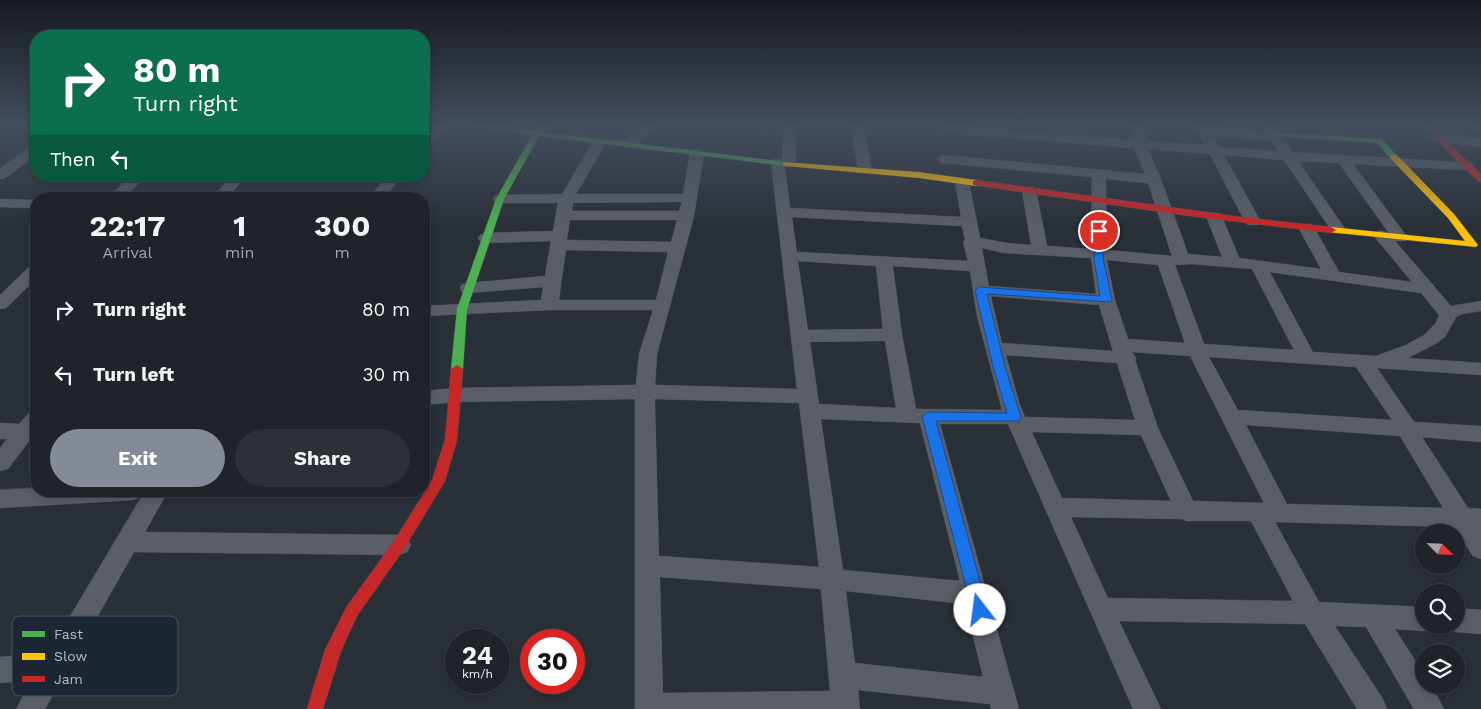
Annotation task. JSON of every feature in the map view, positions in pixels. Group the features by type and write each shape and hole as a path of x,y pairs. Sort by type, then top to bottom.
{"street":[{"path":"0,175 6,164 18,158"},
{"path":"430,494 438,481 451,440 462,309 500,199 523,158"},
{"path":"549,305 566,207 591,158"},
{"path":"696,158 688,207 663,305 648,354 645,392 649,708 846,706 832,579 790,256 782,212 785,158"},
{"path":"741,158 939,178 1099,198 1252,222 1474,244 1452,216 1394,158"},
{"path":"863,158 865,170"},
{"path":"939,178 943,158"},
{"path":"1028,158 1099,174 1154,179"},
{"path":"1146,158 1164,208 1173,261 1197,351 1233,417 1269,513 1312,613 1373,709"},
{"path":"1218,158 1252,222"},
{"path":"1289,158 1338,230"},
{"path":"1320,158 1467,166"},
{"path":"1459,158 1481,179"},
{"path":"1349,160 1400,238"},
{"path":"6,164 30,166"},
{"path":"1099,174 1100,254 1098,258 1106,300 1148,428 1187,512"},
{"path":"122,192 132,182"},
{"path":"225,192 234,182"},
{"path":"381,192 391,182"},
{"path":"962,182 980,290 994,348 1016,421 1147,709"},
{"path":"1029,190 1040,250"},
{"path":"500,199 566,207 688,207"},
{"path":"0,203 30,204"},
{"path":"782,212 970,232 1004,248 1173,261 1192,259 1258,265 1426,289"},
{"path":"1214,216 1233,263"},
{"path":"1306,227 1334,277"},
{"path":"1381,235 1448,314"},
{"path":"486,238 678,247"},
{"path":"790,256 976,266"},
{"path":"844,675 1003,700 976,594 893,335 884,262"},
{"path":"1258,265 1307,357"},
{"path":"0,304 30,276"},
{"path":"468,288 552,281"},
{"path":"980,290 1106,300"},
{"path":"430,311 549,305 663,305"},
{"path":"1370,361 1428,342 1440,332 1448,314 1458,309 1481,306"},
{"path":"800,336 893,335"},
{"path":"994,348 1197,351 1481,369"},
{"path":"1370,361 1409,430 1412,440 1471,518 1481,549"},
{"path":"430,397 456,395 645,392 808,404 918,416 1148,428"},
{"path":"1233,417 1481,434"},
{"path":"0,431 30,425"},
{"path":"0,463 30,426"},
{"path":"0,500 44,497"},
{"path":"85,616 154,497"},
{"path":"315,709 333,650 352,611 399,545 428,497"},
{"path":"1054,507 1471,518"},
{"path":"128,542 399,545"},
{"path":"648,566 832,579 976,594"},
{"path":"1100,609 1312,613 1415,618"},
{"path":"1373,616 1430,709"},
{"path":"1465,621 1481,622"},
{"path":"30,709 38,696"}],"traffic: fast":[{"path":"457,369 462,309 500,199 523,158"},
{"path":"738,158 786,164"}],"traffic: slow":[{"path":"1331,230 1473,245 1451,216 1395,158"},
{"path":"786,164 919,175 976,183"}],"traffic: jam":[{"path":"1459,158 1481,179"},
{"path":"976,183 1242,220 1331,230"},
{"path":"430,494 438,481 451,440 457,369"},
{"path":"315,709 333,650 352,611 399,545 428,497"}],"route":[{"path":"980,610 928,416 1015,417 999,367 980,290 1106,300 1098,258 1100,254 1099,231"}]}
